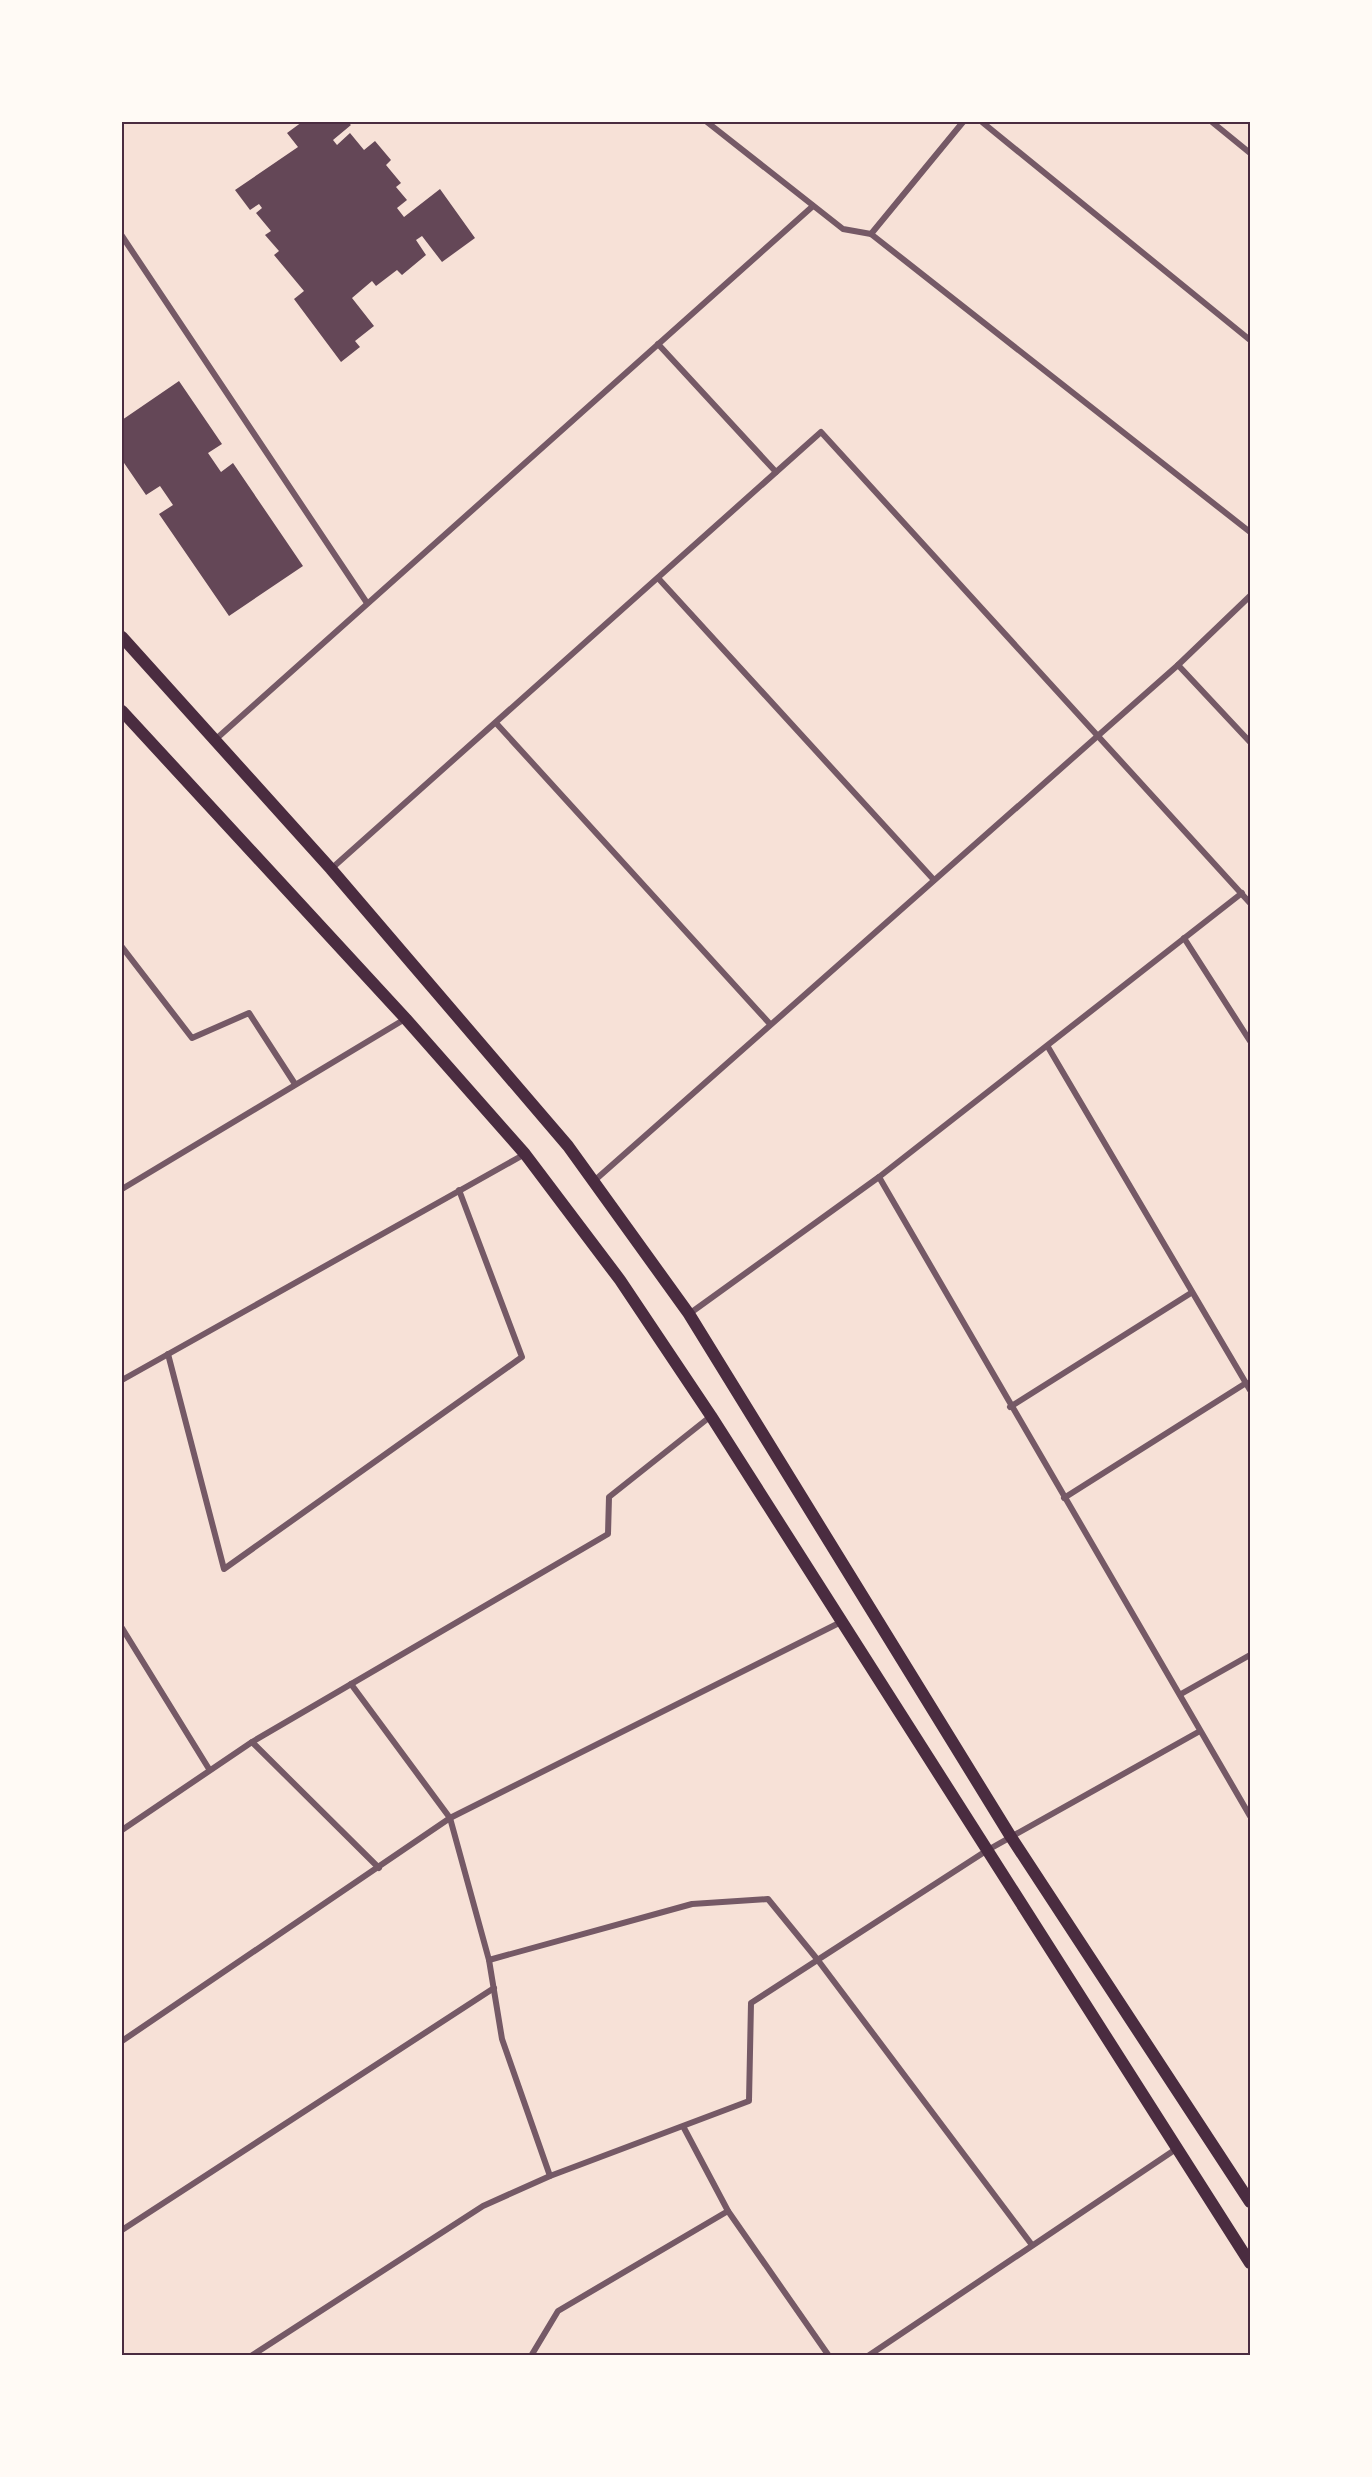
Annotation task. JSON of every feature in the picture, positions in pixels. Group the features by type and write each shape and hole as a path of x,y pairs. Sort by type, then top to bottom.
{"main road":[{"path":"122,637 332,869 568,1146 594,1181 689,1314 1011,1837 1251,2202"},
{"path":"122,711 406,1019 525,1154 620,1280 711,1416 986,1851 1179,2147 1251,2263"}],"street":[{"path":"707,122 843,229 871,234 1251,532"},
{"path":"871,234 963,122"},
{"path":"982,122 1251,340"},
{"path":"1212,122 1251,153"},
{"path":"216,739 813,206"},
{"path":"122,236 367,603"},
{"path":"658,344 776,472"},
{"path":"332,869 821,432 1251,903"},
{"path":"658,578 934,880"},
{"path":"594,1181 1178,664 1251,596"},
{"path":"1178,664 1251,742"},
{"path":"496,723 770,1024"},
{"path":"689,1314 879,1178 1242,893"},
{"path":"1184,938 1251,1041"},
{"path":"122,947 192,1038 249,1013 295,1084"},
{"path":"122,1189 406,1019"},
{"path":"1048,1047 1191,1293 1251,1390"},
{"path":"122,1380 525,1154"},
{"path":"879,1178 1010,1407 1251,1816"},
{"path":"168,1354 224,1569 522,1357 459,1190"},
{"path":"1010,1407 1191,1293"},
{"path":"1064,1498 1246,1383"},
{"path":"122,1830 252,1742 608,1534 609,1497 711,1416"},
{"path":"122,2041 450,1818 842,1621"},
{"path":"122,1629 209,1769"},
{"path":"1181,1694 1251,1654"},
{"path":"351,1684 450,1818 489,1960 502,2040 550,2176"},
{"path":"251,2355 483,2206 550,2176 684,2128 749,2101 751,2003 986,1851 1200,1731"},
{"path":"252,1742 379,1868"},
{"path":"489,1960 692,1904 768,1899 817,1959 1032,2245"},
{"path":"122,2230 494,1988"},
{"path":"684,2128 728,2211 829,2355"},
{"path":"868,2355 1179,2147"},
{"path":"531,2355 558,2311 728,2211"}],"building":[{"path":"302,122 348,122 351,125 333,140 337,145 350,133 364,150 375,141 391,160 386,165 401,183 396,187 407,200 397,208 404,217 440,189 475,238 442,262 422,236 416,240 426,255 402,275 397,270 376,286 372,281 352,298 374,326 355,341 360,347 341,362 294,299 304,291 274,255 279,251 265,235 271,231 256,213 262,208 259,204 250,210 235,190 298,147 287,133"},
{"path":"179,381 222,444 208,453 221,472 233,463 303,566 229,616 159,514 173,505 160,486 146,495 122,460 122,420"}]}
